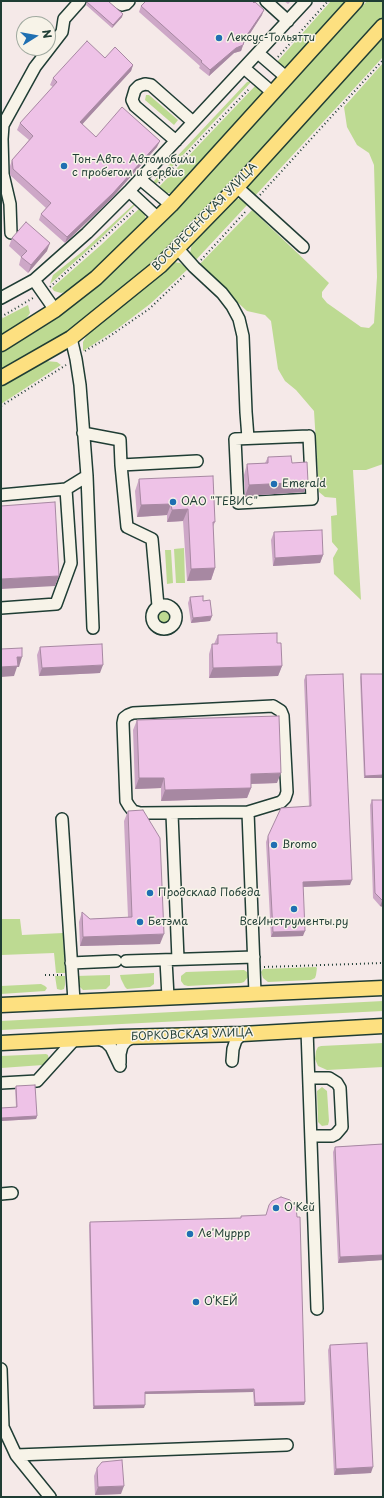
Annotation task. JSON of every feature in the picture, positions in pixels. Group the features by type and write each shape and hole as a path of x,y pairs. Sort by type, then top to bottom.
{"main road":[{"path":"1,344 55,310 96,278 171,205 356,1"},
{"name":"ВОСКРЕСЕНСКАЯ УЛИЦА","path":"1,378 71,338 160,266 237,187 383,26"},
{"path":"1,1004 383,988"},
{"name":"БОРКОВСКАЯ УЛИЦА","path":"1,1043 96,1038 242,1034 383,1026"}],"street":[{"path":"10,233 10,204 3,174 3,125 35,67 62,32 64,19 80,1"},
{"path":"115,1 122,5 129,1"},
{"path":"266,1 288,21"},
{"path":"1,298 34,280 88,233 140,180 306,1"},
{"path":"258,53 287,78"},
{"path":"244,68 273,93"},
{"path":"176,141 135,106 132,100 135,90 139,86 145,84 151,85 193,122"},
{"path":"140,180 171,205"},
{"path":"237,187 303,247"},
{"path":"129,191 158,218"},
{"path":"178,249 194,267 222,293 232,306 239,319 243,336 248,438"},
{"path":"34,280 55,310"},
{"path":"71,338 80,385 93,628"},
{"path":"83,434 120,440 127,527 152,539 158,606"},
{"path":"309,436 312,499 238,503 235,439 248,438 309,436"},
{"path":"121,465 197,461"},
{"path":"1,495 66,489 86,476"},
{"path":"1,608 56,604 71,563 66,489"},
{"path":"273,706 281,711 283,716 287,792 285,798 281,802 248,812 172,814 140,814 133,811 126,801 122,723 124,718 133,713 273,706"},
{"path":"248,812 256,993"},
{"path":"172,814 178,959"},
{"path":"62,819 74,1001"},
{"path":"71,963 254,957"},
{"path":"166,960 168,997"},
{"path":"307,1030 317,1309"},
{"path":"218,1034 225,1042 232,1061 233,1049 236,1040 242,1034"},
{"path":"96,1038 106,1042 111,1047 120,1066 122,1046 126,1041 133,1037"},
{"path":"1,1084 37,1081 75,1039"},
{"path":"309,1078 329,1078 337,1083 340,1088 342,1127 332,1136 311,1136"},
{"path":"1,1370 3,1428 16,1455 50,1497"},
{"path":"16,1455 287,1445"}],"path":[{"path":"274,60 328,1"},
{"path":"1,406 107,338 149,309 194,267 383,60"},
{"path":"156,187 255,82"},
{"path":"1,316 25,304 51,286 139,205"}],"green space":[{"path":"331,1 350,1 288,67 281,66 277,62"},
{"path":"367,1 383,1 383,17 198,219 151,264 97,310 64,334 1,371 1,350 94,287 128,258 167,220"},
{"path":"383,35 383,57 253,198 247,189 247,186"},
{"path":"383,63 383,464 366,470 353,470 361,600 334,574 333,558 338,549 332,542 331,516 337,515 336,498 325,497 319,492 314,411 296,390 285,381 278,369 271,321 265,315 247,311 198,266 252,210 329,283 322,292 322,297 327,303 361,327 369,328 374,323 377,277 374,165 369,153 357,145 347,127 344,107"},
{"path":"252,81 155,185 154,181 247,82"},
{"path":"257,84 263,91 263,94 173,193 165,193 158,188"},
{"path":"146,95 149,95 178,120 174,125 145,100"},
{"path":"235,199 242,199 248,204 194,262 190,253 192,243"},
{"path":"134,204 136,204 98,241 50,284 53,275 83,251"},
{"path":"141,207 144,211 146,220 105,261 68,291 61,293 54,291 52,288"},
{"path":"174,262 180,263 188,269 150,304 117,329 83,351 83,342 89,331 118,310"},
{"path":"28,305 30,313 26,319 1,336 1,319"},
{"path":"46,361 57,362 61,365 1,404 1,384"},
{"path":"184,548 185,583 176,583 174,549"},
{"path":"165,550 171,550 173,583 167,584"},
{"path":"164,609 171,614 172,617 167,624 164,625 157,620 156,617 161,610"},
{"path":"1,919 20,919 22,935 63,933 65,973 56,973 54,953 1,955"},
{"path":"316,967 315,978 311,980 268,982 263,978 261,972 263,969"},
{"path":"244,970 247,972 248,977 241,983 188,986 184,985 181,981 181,976 186,972"},
{"path":"154,973 154,984 150,987 127,989 120,975"},
{"path":"110,975 110,985 106,989 83,990 76,980 76,976"},
{"path":"55,976 65,976 64,989 57,989"},
{"path":"41,984 47,988 45,991 1,994 1,986"},
{"path":"383,1001 383,1011 1,1030 1,1021"},
{"path":"383,1043 383,1067 327,1070 318,1066 315,1059 316,1051 318,1047 321,1046"},
{"path":"48,1055 49,1060 43,1065 1,1068 1,1056"},
{"path":"322,1087 327,1091 329,1121 328,1125 322,1126 318,1122 317,1091"}],"building":[{"path":"108,1 123,14 113,25 87,2"},
{"path":"146,1 252,1 264,10 245,38 243,45 236,48 210,70 141,6"},
{"path":"87,41 105,58 115,47 133,65 80,122 96,137 122,107 160,141 113,193 67,237 41,214 51,203 13,169 12,160 33,136 20,123 57,82 53,78"},
{"path":"26,222 50,243 31,265 21,257 27,251 12,238"},
{"path":"291,456 292,463 307,462 308,482 249,485 247,464 268,463 268,457"},
{"path":"213,476 215,568 191,569 188,509 172,510 171,504 141,505 139,479"},
{"path":"55,502 59,576 1,579 1,506"},
{"path":"322,530 323,555 275,558 274,532"},
{"path":"203,596 203,601 210,600 212,616 193,618 190,597"},
{"path":"277,633 277,643 281,643 282,666 213,668 212,644 218,644 218,635"},
{"path":"102,644 103,665 42,668 40,647"},
{"path":"22,648 22,657 17,657 18,666 1,667 1,649"},
{"path":"343,674 352,880 303,882 305,931 273,932 268,836 281,808 311,806 306,675"},
{"path":"361,674 383,674 383,775 365,776"},
{"path":"279,716 281,773 251,774 251,788 165,790 164,778 139,778 137,720"},
{"path":"372,800 383,800 383,901 375,893"},
{"path":"143,810 160,838 164,934 83,937 82,912 90,919 132,917 128,811"},
{"path":"35,1085 37,1116 1,1118 1,1108 17,1107 16,1086"},
{"path":"383,1144 383,1255 340,1257 335,1147"},
{"name":"О’КЕЙ","path":"281,1197 290,1200 296,1207 297,1217 300,1217 305,1402 255,1403 254,1389 145,1392 145,1405 94,1406 90,1222 241,1218 241,1216 266,1215 272,1201"},
{"path":"367,1343 373,1467 336,1469 330,1345"},
{"path":"122,1460 124,1486 98,1487 97,1468 102,1462"}],"place":[{"name":"Лексус-Тольятти","path":"219,38"},
{"name":"Тон-Авто. Автомобили с пробегом и сервис","path":"64,166"},
{"name":"Emerald","path":"274,484"},
{"name":"ОАО \"ТЕВИС\"","path":"173,502"},
{"name":"Bromo","path":"274,845"},
{"name":"Продсклад Победа","path":"150,893"},
{"name":"ВсеИнструменты.ру","path":"294,909"},
{"name":"Бетэма","path":"140,922"},
{"name":"О'Кей","path":"276,1208"},
{"name":"Ле'Муррр","path":"190,1234"},
{"name":"О’КЕЙ","path":"196,1302"}]}
